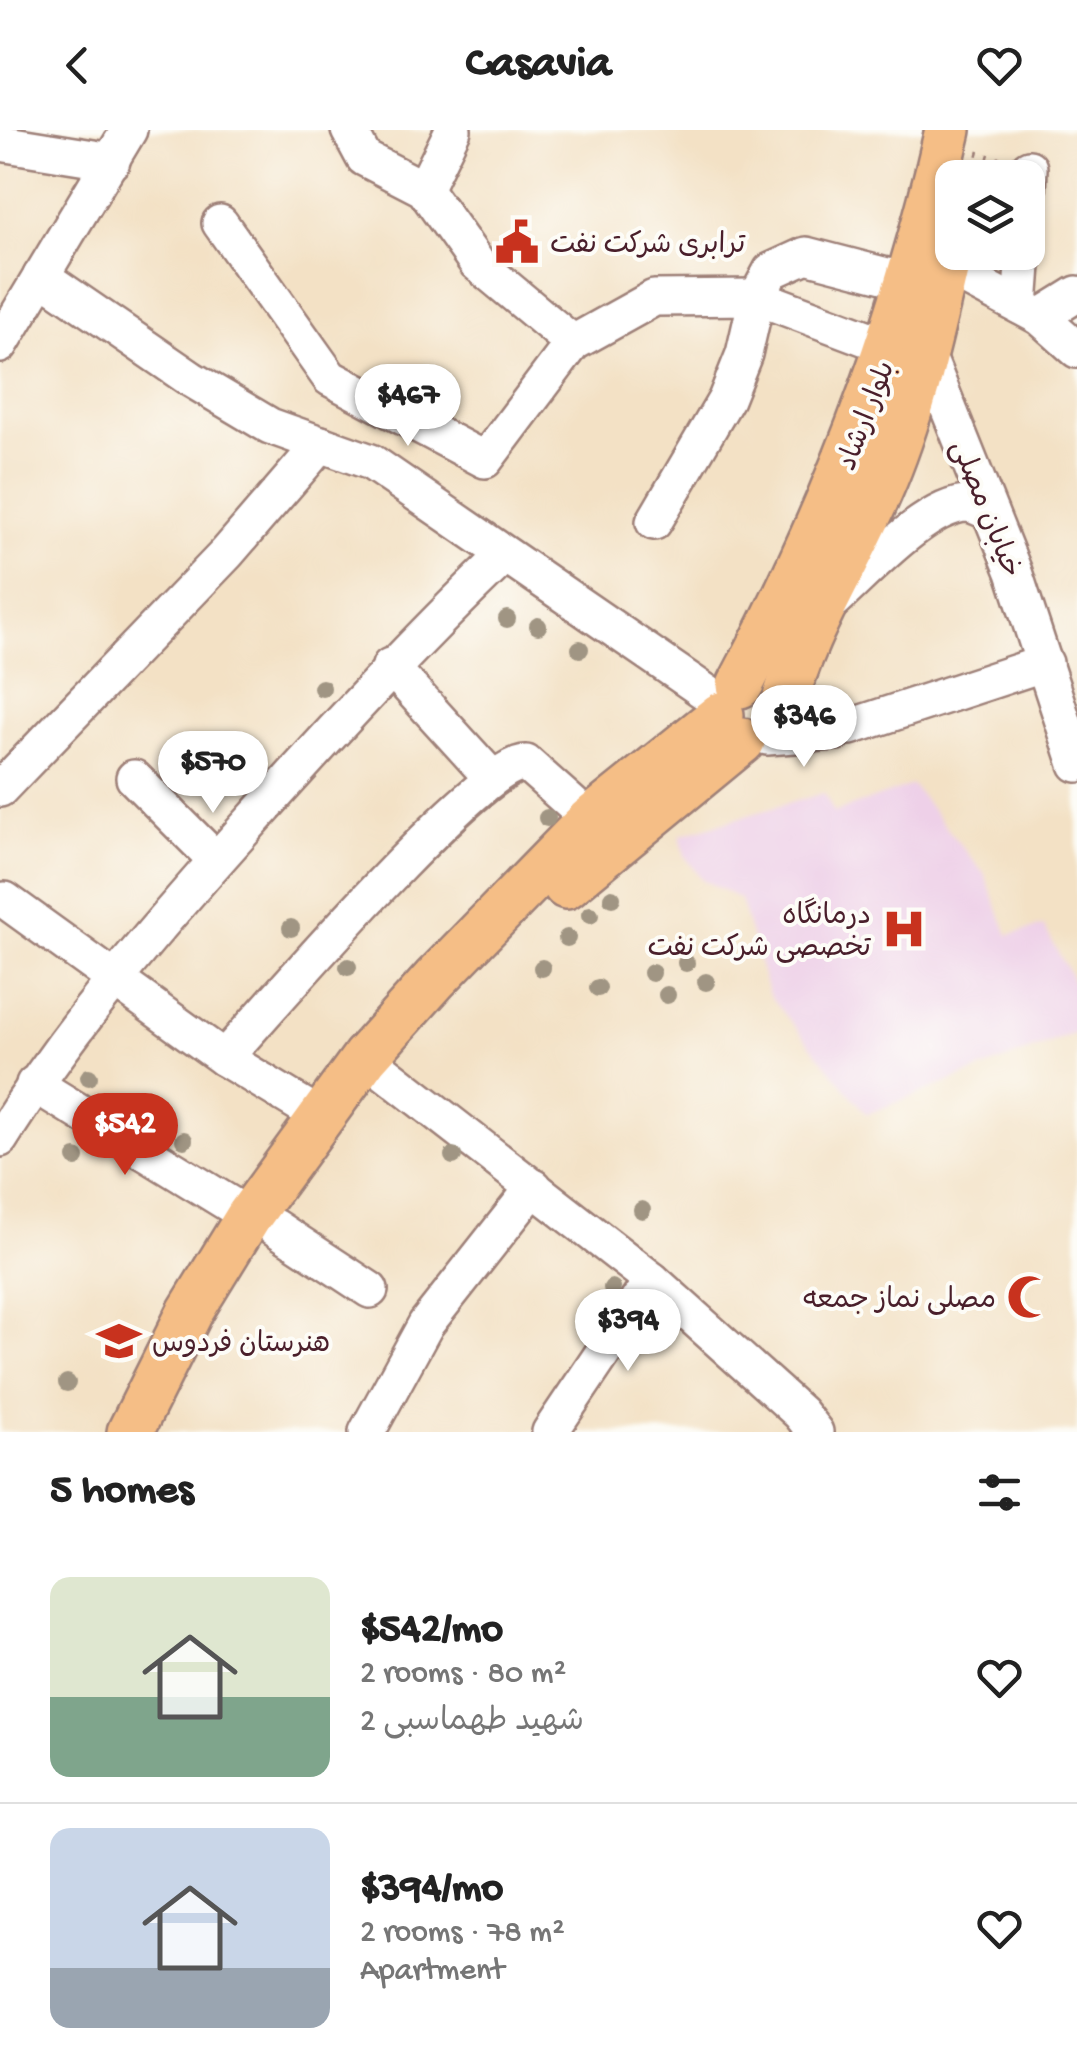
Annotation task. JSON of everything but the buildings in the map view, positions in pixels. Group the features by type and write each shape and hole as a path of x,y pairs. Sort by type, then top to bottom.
{"main road":[{"name":"بلوار ارشاد","path":"746,716 816,616 881,489 923,302 948,130"},
{"path":"972,160 980,130"},
{"name":"بلوار ارشاد","path":"746,716 820,524 923,302"},
{"path":"130,1432 190,1312 262,1221 448,965 590,820 746,716"},
{"path":"165,1432 262,1221 320,1116 454,996 746,716"}],"street":[{"path":"350,130 364,158 424,188 477,263 573,343"},
{"path":"424,188 453,130"},
{"path":"0,142 120,145 0,346"},
{"path":"220,223 330,378 484,460 573,343 654,298 923,302 1030,312 1077,294"},
{"path":"654,522 726,399 744,354 757,297 771,271 806,255 923,302"},
{"path":"1026,270 1030,312 1077,350"},
{"path":"42,276 191,379 270,426 370,462 746,716 843,729 1046,663"},
{"name":"خیابان مصلی","path":"923,302 990,513 1072,727 1077,764"},
{"path":"0,790 227,553 321,444"},
{"path":"816,616 918,525 950,508 971,504 990,513"},
{"path":"0,1139 34,1084 113,980 216,860 390,666 504,556"},
{"path":"390,666 492,777"},
{"path":"224,1058 326,945 492,777 514,762 526,763 590,820"},
{"path":"134,778 216,860"},
{"path":"5,900 224,1058 320,1116"},
{"path":"374,1065 652,1280 800,1412 815,1432"},
{"path":"34,1084 370,1290"},
{"path":"367,1432 426,1324 534,1187"},
{"path":"550,1432 652,1280"}],"shaded area":[{"path":"912,785 985,875 1008,935 1044,926 1077,988 1077,1032 867,1114 769,995 740,899 702,879 685,856 680,835 824,793 834,813"}],"place":[{"name":"ترابری شرکت نفت","path":"517,242"},
{"name":"درمانگاه تخصصی شرکت نفت","path":"904,929"},
{"name":"مصلی نماز جمعه","path":"1029,1297"},
{"name":"هنرستان فردوس","path":"119,1341"}]}
